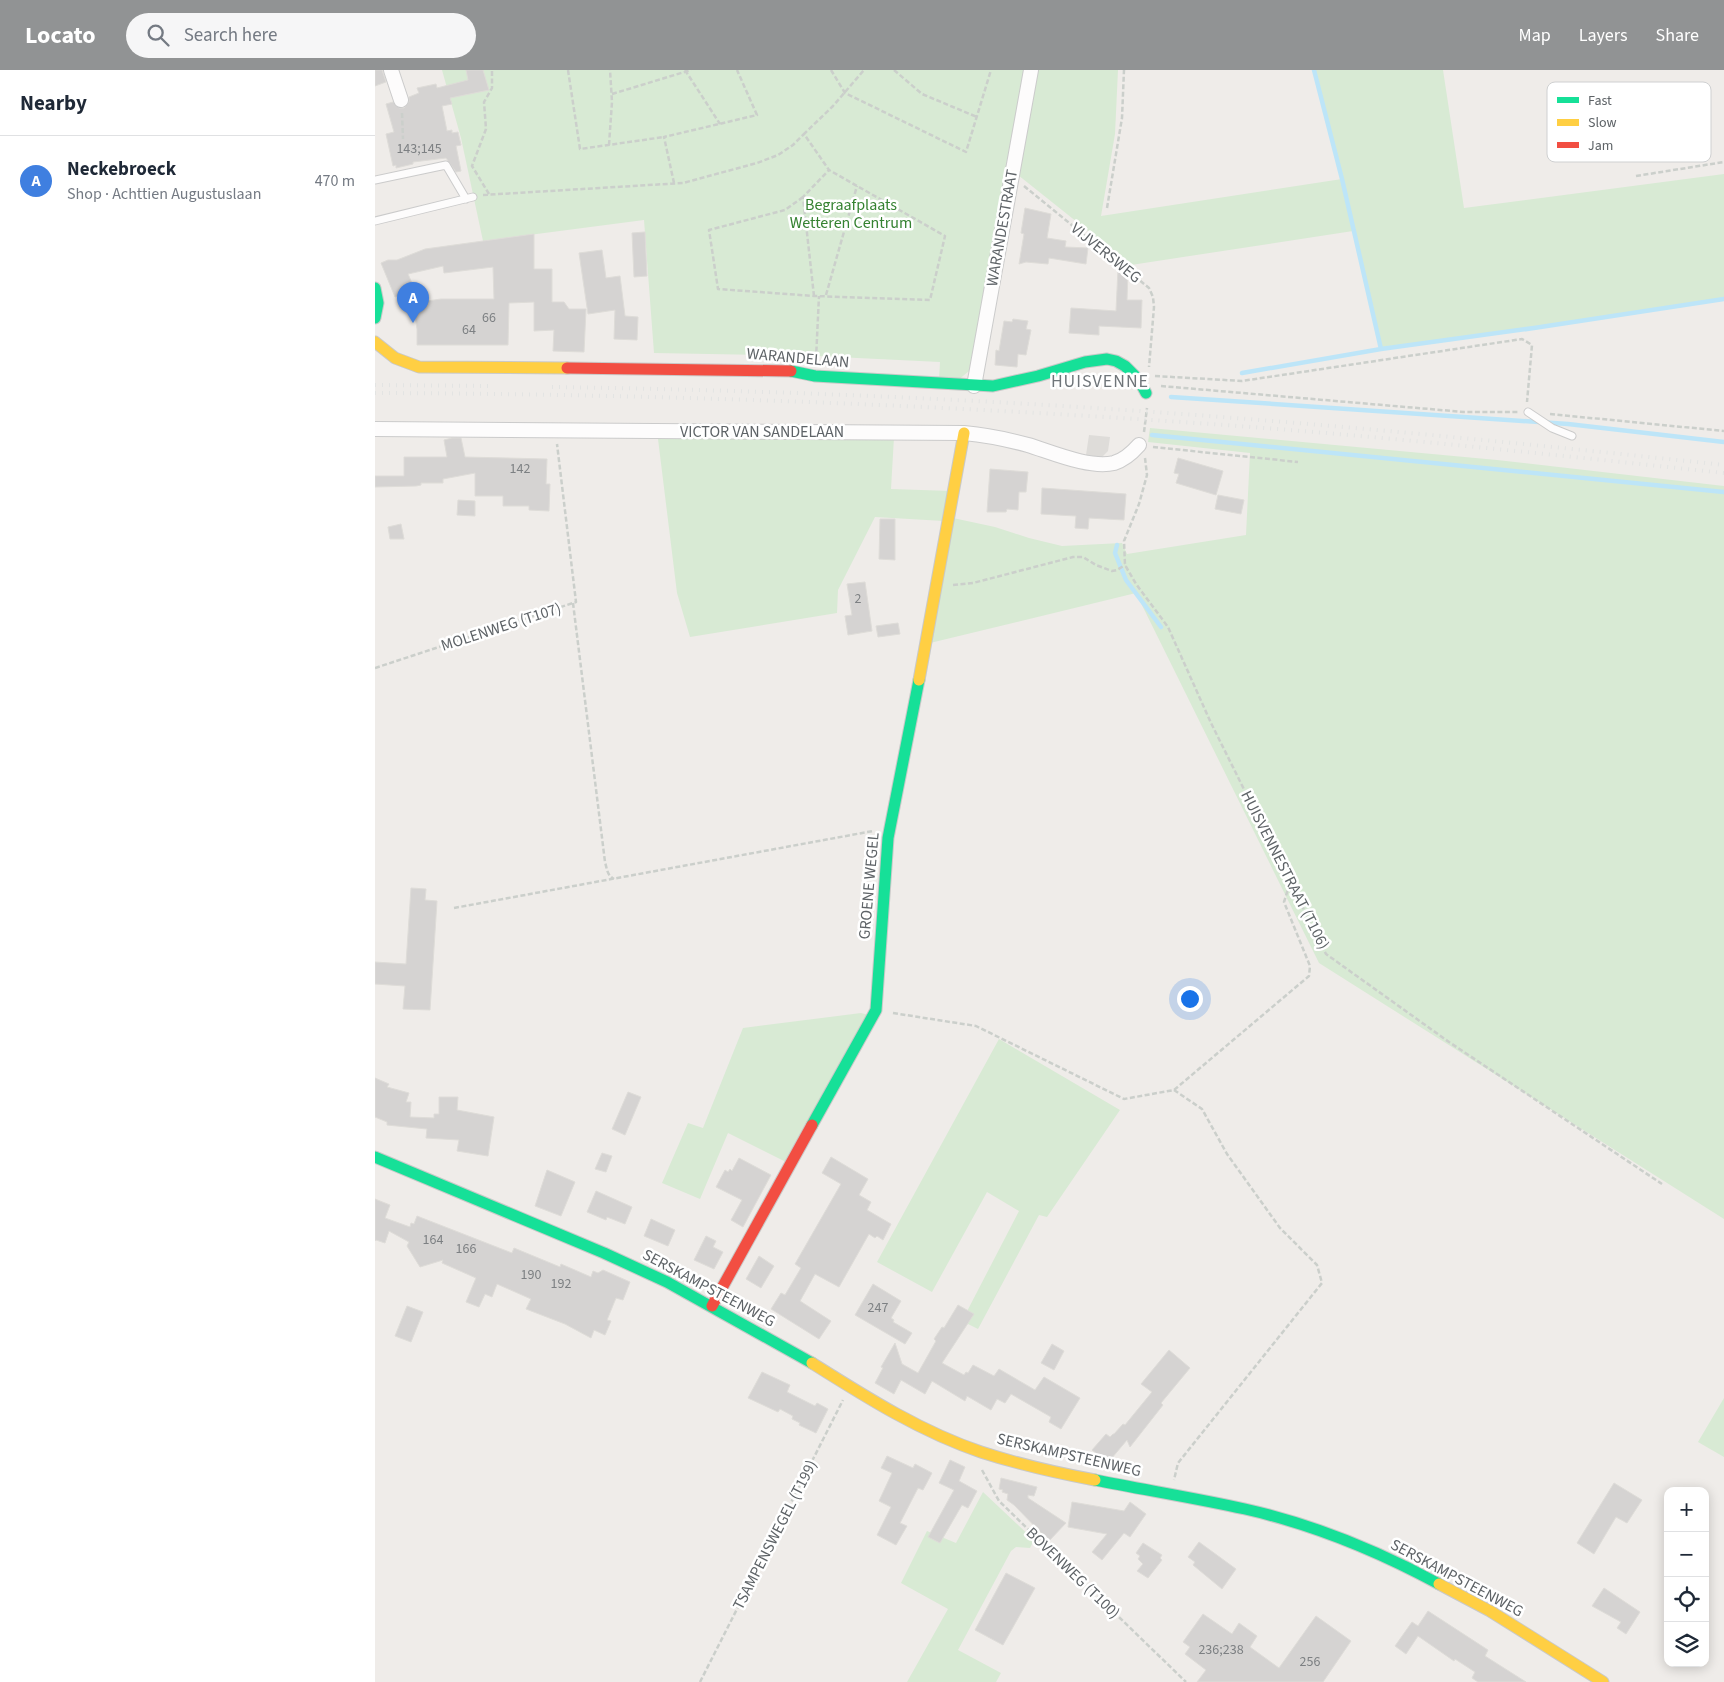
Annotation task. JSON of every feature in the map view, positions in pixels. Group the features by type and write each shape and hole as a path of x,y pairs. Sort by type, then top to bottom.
{"street":[{"path":"391,70 401,100"},
{"name":"WARANDESTRAAT","path":"974,386 1031,70"},
{"path":"375,288 378,303 375,318"},
{"name":"WARANDELAAN","path":"375,342 395,359 419,367 788,370 815,376 974,386 1007,384 1085,362 1107,359 1125,366 1139,380 1145,393"},
{"name":"VICTOR VAN SANDELAAN","path":"375,429 964,433 987,435 1093,463 1114,463 1123,459 1139,446"},
{"name":"GROENE WEGEL","path":"712,1306 876,1010 890,828 964,433"},
{"name":"SERSKAMPSTEENWEG","path":"375,1156 604,1253 667,1282 795,1352 850,1388 912,1422 980,1452 1048,1471 1246,1509 1301,1525 1358,1545 1417,1572 1490,1611 1603,1682"}],"lane":[{"path":"375,180 446,165 469,198 375,221"},
{"path":"1528,412 1552,428 1572,436"}],"path":[{"path":"489,194 472,166 486,129 484,102 492,88 492,70"},
{"path":"568,70 580,149 664,137 757,115 737,70"},
{"path":"609,145 612,94 610,70"},
{"path":"612,94 691,70"},
{"path":"831,70 845,93 966,152 991,70"},
{"path":"469,198 489,194 683,183 757,163 778,155 793,144 845,93 864,70"},
{"path":"894,70 923,94 977,117"},
{"path":"1107,208 1122,118 1124,70"},
{"path":"686,71 720,124"},
{"path":"401,100 403,138"},
{"path":"804,134 829,170 945,236 930,300 814,296 718,289 709,230 785,210 803,197 829,170"},
{"path":"664,137 674,183"},
{"path":"1636,176 1724,162"},
{"name":"VIJVERSWEG","path":"1011,175 1149,288 1153,297 1154,307 1153,338 1149,368 1139,380"},
{"path":"826,296 857,186"},
{"path":"803,197 814,296"},
{"path":"815,376 819,296"},
{"path":"1139,380 1154,376 1242,381 1522,339 1532,345 1527,399 1528,412"},
{"path":"1298,462 1139,446 1146,419 1145,393 1150,388 1165,386 1464,412 1528,412 1724,431"},
{"name":"MOLENWEG (T107)","path":"375,668 576,602 556,430"},
{"name":"HUISVENNESTRAAT (T106)","path":"1139,446 1146,460 1147,475 1139,504 1124,541 1125,565 1136,584 1168,627 1211,723 1326,954 1449,1042 1662,1184"},
{"path":"936,587 973,583 1073,557 1083,557 1107,570 1117,570 1125,565"},
{"path":"573,603 605,862 607,872 615,880"},
{"path":"454,908 615,880 890,828"},
{"path":"876,1010 977,1026 1124,1099 1174,1090 1309,976 1310,966 1284,902 1291,884"},
{"path":"1171,1494 1178,1463 1322,1283 1317,1265 1280,1228 1227,1154 1202,1108 1174,1090"},
{"name":"TSAMPENSWEGEL (T199)","path":"700,1682 850,1388"},
{"name":"BOVENWEG (T100)","path":"980,1452 981,1468 999,1501 1186,1682"}],"shaded area":[{"path":"1089,435 1110,437 1108,451 1102,457 1086,455"}],"green space":[{"name":"Begraafplaats Wetteren Centrum","path":"442,70 1027,70 969,371 957,381 939,380 940,362 816,356 654,353 644,220 483,241 461,138"},
{"path":"1036,70 1118,70 1115,134 1101,216 1342,179 1314,70 1443,70 1464,208 1724,174 1724,299 1534,329 1381,349 1353,231 1131,265 1018,175"},
{"path":"1150,428 1497,460 1724,486 1724,1219 1319,963 1136,593 930,643 953,518 995,527 1062,546 1122,543 1127,554 1246,535 1250,453 1148,442"},
{"path":"894,437 891,489 951,491 944,521 875,517 838,590 837,613 690,637 677,593 658,439"},
{"path":"861,1013 869,1015 788,1163 728,1133 700,1199 662,1183 688,1123 703,1128 743,1028"},
{"path":"999,1039 1120,1110 1047,1217 1039,1215 978,1329 962,1321 1019,1211 987,1192 932,1292 877,1262"},
{"path":"1724,1398 1724,1457 1698,1442"},
{"path":"983,1492 1034,1540 1030,1548 1016,1547 1011,1551 958,1650 1001,1673 996,1682 907,1682 948,1609 901,1583 927,1531 956,1543"}],"building":[{"path":"375,70 382,70 386,82 375,86"},
{"path":"466,70 483,70 489,90 450,98 452,104 442,106 447,131 452,130 452,133 458,132 461,145 456,146 461,171 456,172 446,158 413,162 413,164 396,168 396,165 393,166 386,134 394,132 386,104 393,102 399,108 404,108 409,102 409,97 419,93 417,88 436,84 437,88 468,80"},
{"path":"1025,208 1051,214 1047,238 1066,241 1065,247 1088,248 1086,264 1049,258 1048,264 1026,262 1019,264 1024,234 1021,233"},
{"path":"645,232 647,276 634,277 632,233"},
{"path":"534,234 534,269 552,269 552,302 564,302 569,309 586,309 584,352 553,351 554,330 534,331 534,302 509,303 508,345 417,345 417,329 413,303 441,299 494,299 493,267 444,273 443,266 408,274 415,290 395,297 381,263 388,260 397,260 425,249"},
{"path":"602,250 606,278 620,276 625,316 638,317 637,340 614,339 615,310 588,314 579,253"},
{"path":"1118,269 1128,270 1127,300 1142,300 1141,328 1099,326 1099,335 1069,333 1071,308 1116,311"},
{"path":"1013,319 1028,321 1026,329 1031,330 1026,355 1018,354 1017,367 995,365 996,350 999,351 1004,321 1012,322"},
{"path":"461,438 465,457 547,459 546,484 550,484 549,511 529,510 529,506 503,506 503,496 475,496 475,473 443,479 443,483 375,487 375,476 404,476 404,457 447,457 444,440"},
{"path":"1178,458 1223,471 1216,495 1176,483 1179,474 1174,473"},
{"path":"990,469 1028,472 1026,492 1019,492 1018,510 1007,509 1006,512 987,512"},
{"path":"1042,488 1126,494 1124,520 1089,518 1088,529 1075,528 1076,516 1041,514"},
{"path":"1218,495 1244,500 1241,514 1215,509"},
{"path":"458,500 475,501 475,516 457,515"},
{"path":"880,519 895,519 895,560 879,559"},
{"path":"401,524 404,539 390,539 388,527"},
{"path":"865,582 872,631 848,635 845,616 852,615 847,584"},
{"path":"898,623 900,634 878,637 876,626"},
{"path":"411,888 426,889 425,900 437,901 430,1010 403,1009 405,986 375,984 375,962 406,964"},
{"path":"375,1078 389,1084 387,1087 409,1093 406,1102 411,1102 410,1117 434,1118 434,1114 439,1114 439,1097 458,1097 457,1110 494,1117 488,1156 457,1151 459,1140 426,1138 427,1129 387,1125 387,1122 375,1117"},
{"path":"628,1092 641,1097 625,1135 612,1129"},
{"path":"602,1153 612,1156 606,1172 595,1169"},
{"path":"831,1157 868,1179 859,1195 871,1202 867,1210 891,1224 883,1240 869,1234 839,1287 815,1274 800,1301 831,1321 819,1339 771,1309 781,1293 785,1295 801,1268 795,1264 841,1184 822,1173"},
{"path":"739,1158 771,1175 743,1227 731,1220 742,1200 716,1187 725,1170 728,1172 730,1169 732,1171"},
{"path":"547,1170 575,1182 561,1216 535,1206"},
{"path":"596,1191 632,1207 625,1224 607,1217 606,1220 587,1212"},
{"path":"375,1199 390,1205 385,1218 410,1227 411,1223 414,1224 417,1216 512,1253 514,1248 560,1267 561,1264 591,1277 593,1271 598,1273 603,1270 630,1282 623,1300 616,1298 607,1320 611,1321 605,1335 594,1330 591,1338 565,1324 526,1309 531,1299 497,1284 492,1297 485,1294 479,1307 466,1302 476,1278 442,1263 443,1260 420,1267 407,1246 409,1242 389,1231 385,1243 375,1241"},
{"path":"651,1219 675,1230 668,1246 644,1236"},
{"path":"706,1236 716,1241 713,1247 723,1252 714,1269 694,1260"},
{"path":"759,1256 774,1266 761,1288 746,1279"},
{"path":"873,1284 901,1301 891,1318 894,1320 893,1322 912,1333 905,1344 855,1315"},
{"path":"958,1305 974,1314 942,1363 964,1375 966,1372 968,1373 973,1365 994,1376 999,1369 1035,1390 1044,1377 1080,1398 1061,1429 1049,1422 1051,1417 1011,1394 1005,1403 997,1399 991,1410 967,1396 965,1401 932,1381 925,1394 901,1380 894,1394 875,1383 883,1368 881,1367 895,1343 902,1364 918,1373 936,1341 934,1339 942,1327 944,1328"},
{"path":"407,1306 423,1312 411,1342 395,1336"},
{"path":"1052,1344 1064,1351 1054,1370 1041,1363"},
{"path":"1169,1350 1190,1368 1161,1403 1163,1405 1130,1447 1127,1440 1111,1459 1108,1457 1105,1460 1092,1450 1106,1434 1110,1437 1123,1424 1125,1425 1152,1392 1141,1384"},
{"path":"762,1372 790,1385 787,1392 815,1406 817,1403 828,1409 816,1433 799,1425 800,1423 792,1419 793,1416 780,1409 778,1412 748,1398"},
{"path":"887,1456 913,1468 915,1464 932,1473 923,1490 918,1488 900,1523 907,1526 896,1545 877,1535 891,1507 879,1501 892,1473 881,1468"},
{"path":"950,1460 965,1467 959,1481 977,1491 968,1508 962,1505 940,1543 928,1537 954,1490 939,1483"},
{"path":"1001,1478 1037,1487 1034,1496 1028,1495 1028,1498 1066,1523 1049,1541 1007,1500 1008,1494 999,1489"},
{"path":"1614,1483 1642,1500 1627,1523 1616,1517 1594,1554 1577,1543"},
{"path":"1072,1502 1124,1511 1130,1502 1146,1514 1130,1537 1124,1533 1102,1560 1092,1552 1107,1534 1068,1527"},
{"path":"1199,1542 1236,1569 1222,1589 1193,1565 1195,1562 1188,1557"},
{"path":"1143,1543 1162,1555 1160,1558 1162,1560 1148,1578 1137,1571 1143,1564 1138,1559 1140,1556 1136,1553"},
{"path":"1006,1573 1035,1588 1003,1645 975,1630"},
{"path":"1604,1588 1640,1612 1626,1634 1617,1628 1621,1622 1592,1606"},
{"path":"1428,1611 1488,1650 1485,1656 1526,1682 1478,1682 1472,1678 1475,1672 1455,1659 1454,1661 1418,1636 1406,1654 1395,1646 1412,1622 1418,1626"},
{"path":"1203,1614 1232,1634 1239,1623 1257,1636 1250,1647 1279,1668 1316,1616 1351,1641 1323,1682 1197,1682 1206,1670 1185,1654 1190,1647 1183,1642"}],"waterway":[{"path":"1314,70 1342,179 1381,349 1724,299"},
{"path":"1242,373 1381,349"},
{"path":"1171,397 1568,424 1724,442"},
{"path":"1152,435 1724,492"},
{"path":"1117,545 1115,553 1126,580 1161,627"}],"railway":[{"path":"375,385 492,386"},
{"path":"552,387 874,396 1115,409 1526,444 1724,465"},
{"path":"375,393 714,399 1052,414 1278,429 1724,473"}],"traffic: fast":[{"path":"375,288 378,303 375,318"},
{"path":"791,371 815,376 993,386 1038,376 1085,362 1107,359 1125,366 1139,380 1146,393"},
{"path":"812,1125 876,1010 888,838 919,680"},
{"path":"375,1157 604,1253 667,1282 812,1363"},
{"path":"1095,1480 1226,1505 1295,1522 1392,1560 1439,1584"}],"traffic: slow":[{"path":"375,342 395,358 419,367 567,368"},
{"path":"919,680 964,433"},
{"path":"812,1363 894,1413 959,1444 1023,1464 1095,1480"},
{"path":"1439,1584 1490,1611 1603,1682"}],"traffic: jam":[{"path":"567,368 791,371"},
{"path":"712,1306 812,1125"}],"place":[{"name":"Neckebroeck","path":"413,323"}],"district":[{"name":"HUISVENNE","path":"1100,381"}]}
